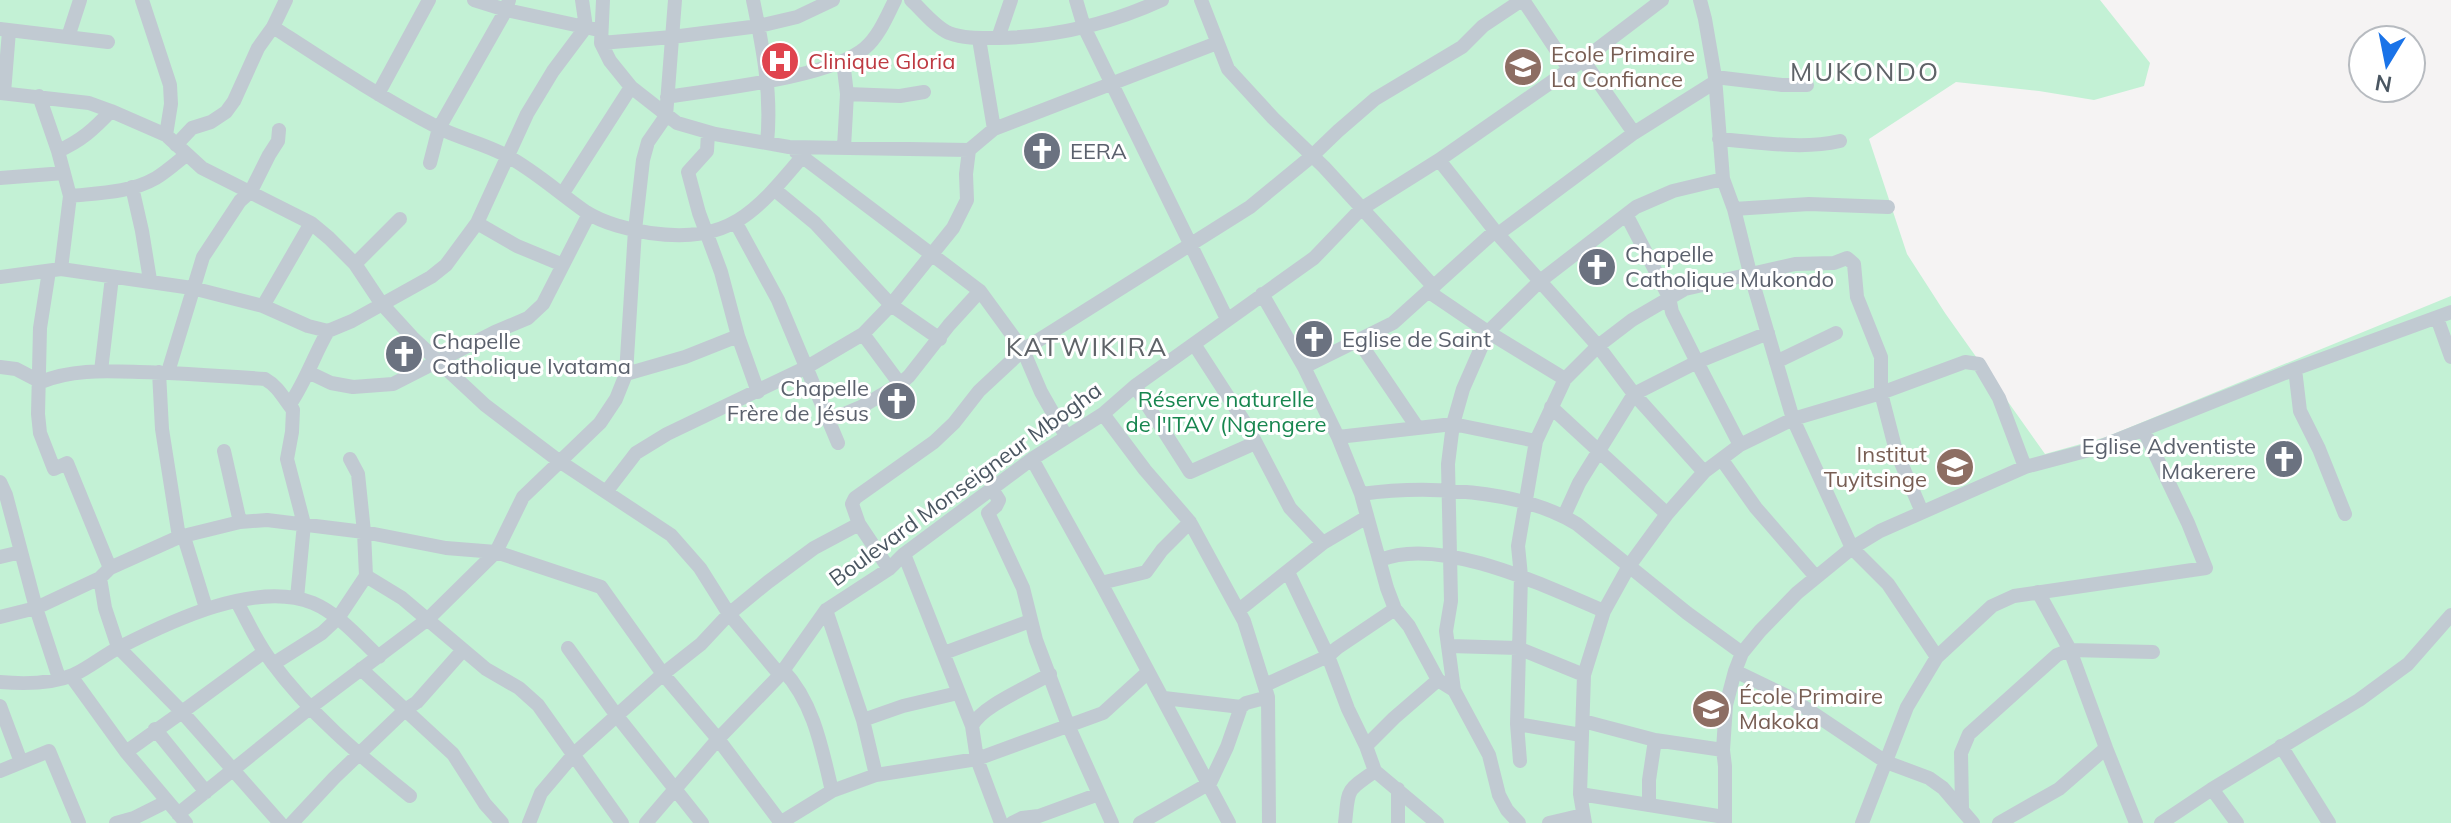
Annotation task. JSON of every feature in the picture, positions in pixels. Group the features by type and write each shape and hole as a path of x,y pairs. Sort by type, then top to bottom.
{"street":[{"path":"68,37 80,0"},
{"path":"142,0 170,85 176,145"},
{"path":"70,196 109,193 156,178 176,145 192,128 211,122 226,112 286,0"},
{"path":"378,94 429,0"},
{"path":"474,0 507,5 596,34 672,37 759,26 797,17 833,0"},
{"path":"582,0 610,61 631,87 666,116 677,123 708,132 789,147 969,150 994,129 1217,43"},
{"path":"297,598 304,524 287,459 292,432 293,410 290,404 316,350 328,331 352,321 446,265 477,223 527,114 553,71 596,34 603,0"},
{"path":"0,482 36,608 65,677 182,818 206,792 311,707 428,619 496,552 523,497 600,423 616,399 626,374 635,230 643,160 648,142 666,116 675,0"},
{"path":"753,0 767,80 770,112 767,143"},
{"path":"667,97 803,73 843,61 866,47 895,0"},
{"path":"911,0 946,32 979,39 1039,36 1084,27 1133,13 1162,0"},
{"path":"998,38 1011,0"},
{"path":"1076,0 1084,27 1227,319"},
{"path":"1201,0 1228,69 1235,78 1312,156 1432,289 1488,332 1565,379"},
{"path":"889,569 859,524 852,504 855,498 934,442 954,423 979,391 1023,350 1250,207 1375,99 1462,47 1483,26 1522,0 1569,69"},
{"name":"Boulevard Monseigneur Mbogha","path":"646,823 718,739 782,673 826,610 889,569 904,554 1032,459 1103,414 1135,386 1314,258 1361,209 1439,160 1583,60 1662,0"},
{"path":"1700,0 1715,79 1723,179 1793,419 1852,548 1888,584 1937,657"},
{"path":"430,163 439,128 507,5"},
{"path":"273,27 378,94 439,128 507,156 589,214 635,230 684,236 707,234 736,223 775,190 802,157"},
{"path":"108,42 4,30 2,93 89,103 111,111 176,145 202,168 311,223 329,238 355,264 381,303 412,337 485,405 559,461 671,535 700,568 729,614 801,695 819,732 832,791"},
{"path":"979,39 994,129"},
{"path":"1583,60 1634,133"},
{"path":"843,61 847,94 844,147"},
{"path":"1304,367 1393,323 1497,233 1634,133 1715,79 1807,85"},
{"path":"563,193 631,87"},
{"path":"847,94 900,96 924,92"},
{"path":"39,96 70,196 40,328 40,433 54,469 67,463 105,573 105,608 118,647 182,712 280,823"},
{"path":"58,151 92,132 111,111"},
{"path":"206,608 182,537 162,429 163,372 203,257 240,201 251,191 278,141 279,130"},
{"path":"708,132 707,151 688,172 758,392"},
{"path":"1719,139 1812,145 1840,141"},
{"path":"789,147 980,291 1023,350 1041,392 1066,436"},
{"path":"606,492 636,453 667,434 807,367 863,334 891,305 953,228 967,200 969,150"},
{"path":"1439,160 1497,233 1704,472"},
{"path":"0,178 64,173"},
{"path":"1519,823 1499,795 1489,755 1454,690 1446,631 1451,601 1448,464 1453,424 1468,376 1488,332 1540,281 1636,207 1673,191 1723,179"},
{"path":"132,187 150,280"},
{"path":"775,190 815,223 891,305 940,339"},
{"path":"1734,209 1809,204 1888,207"},
{"path":"308,372 331,383 353,387 393,384 537,312 589,214"},
{"path":"1627,216 1740,445"},
{"path":"355,264 400,219"},
{"path":"263,306 311,223"},
{"path":"477,223 517,246 563,265"},
{"path":"736,223 778,300 838,443"},
{"path":"1520,761 1517,724 1521,576 1518,546 1536,441 1565,379 1598,346 1669,297 1685,289 1750,273 1795,264 1834,263 1847,258 1854,264 1857,297 1881,357 1881,393 1896,451 1922,512"},
{"path":"0,277 55,270 150,280 263,306 308,326 328,331"},
{"path":"101,371 112,277"},
{"path":"830,420 861,407 900,384 980,291"},
{"path":"1262,294 1304,367 1338,437 1361,494 1395,609 1409,626 1438,680 1454,690"},
{"path":"1580,794 1725,820 1723,750 1726,705 1742,653 1797,593 1852,548 1880,531 2025,467 2097,448 2144,431 2295,369 2444,315 2451,357"},
{"path":"1564,516 1579,483 1634,394 1697,362 1768,333"},
{"path":"1776,362 1836,333"},
{"path":"863,334 900,384"},
{"path":"626,374 685,357 738,336"},
{"path":"1358,340 1417,427"},
{"path":"1194,344 1247,426 1290,508 1323,543"},
{"path":"1549,823 1584,819 1580,794 1584,675 1604,611 1629,566 1667,514 1704,472 1740,445 1793,419 1881,393 1965,362 1979,364 1999,398 2025,467"},
{"path":"0,367 16,369 41,382"},
{"path":"2295,369 2300,411 2345,514"},
{"path":"41,382 60,374 101,371 265,379 277,386 293,410"},
{"path":"1135,386 1190,472 1255,443"},
{"path":"1551,407 1667,514"},
{"path":"1103,414 1145,470 1190,522 1239,610 1266,691 1269,823"},
{"path":"1338,437 1453,424 1536,441"},
{"path":"1862,823 1907,707 1937,657 1992,606 2014,596 2206,568 2144,431"},
{"path":"224,451 240,522"},
{"path":"126,752 155,729 268,658 322,633 338,618 366,576 358,474 350,459"},
{"path":"1032,459 1229,823"},
{"path":"1722,460 1756,508 1816,577"},
{"path":"992,489 999,500 988,513 1023,588 1030,621 1068,725 1112,823"},
{"path":"1361,494 1395,489 1448,490 1526,502 1564,516 1742,653"},
{"path":"1239,610 1323,543 1367,517"},
{"path":"0,617 36,608 182,537 240,522 267,520 304,524 446,548 496,552 601,587 663,674 718,739 780,823 832,791 876,775 977,759 1103,713 1147,673"},
{"path":"1101,583 1146,572 1162,550 1190,522"},
{"path":"529,823 541,793 574,754 701,644 729,614 814,548 859,524"},
{"path":"0,557 21,552"},
{"path":"1380,560 1413,553 1450,557 1521,576 1604,611"},
{"path":"904,554 972,726 977,759 1001,823"},
{"path":"1288,572 1328,656 1375,771 1437,823"},
{"path":"366,576 402,598 486,669 519,688 538,705 622,823"},
{"path":"2038,592 2070,650 2136,823"},
{"path":"0,682 20,685 65,677 118,647 206,608 270,595 315,604 338,618 379,657"},
{"path":"237,602 268,658 311,707 359,756 410,796"},
{"path":"1147,821 1210,783 1241,707 1328,656 1395,609"},
{"path":"826,610 863,720 876,775"},
{"path":"2161,823 2359,700 2408,664 2451,615"},
{"path":"944,653 1030,621"},
{"path":"1450,646 1518,648 1584,675"},
{"path":"568,648 617,716 702,823"},
{"path":"292,823 334,778 417,702 463,650"},
{"path":"1962,808 1961,753 1969,734 2057,655 2070,650 2153,652"},
{"path":"361,669 453,754 485,804 502,823"},
{"path":"1735,671 1789,697 1886,762 1929,778 1943,788 1973,823"},
{"path":"972,726 975,719 995,705 1050,674"},
{"path":"1366,746 1438,680"},
{"path":"863,720 903,706 958,693"},
{"path":"1164,698 1241,707"},
{"path":"0,706 21,762"},
{"path":"1517,724 1582,728 1723,750"},
{"path":"155,729 206,792"},
{"path":"1649,805 1655,740"},
{"path":"2281,746 2329,823"},
{"path":"1999,823 2059,789 2106,748"},
{"path":"0,771 49,751 79,823"},
{"path":"1345,823 1347,796 1356,784 1375,771"},
{"path":"1398,789 1398,823"},
{"path":"2212,789 2237,823"},
{"path":"1012,823 1099,794"},
{"path":"116,823 166,802"}],"green space":[{"name":"Réserve naturelle de l'ITAV (Ngengere","path":"0,0 2100,0 2150,63 2144,86 2094,100 1956,82 1869,139 1907,254 2045,454 2106,437 2451,296 2451,823 0,823"}],"place":[{"name":"Clinique Gloria","path":"780,61"},
{"name":"Ecole Primaire La Confiance","path":"1523,67"},
{"name":"EERA","path":"1042,151"},
{"name":"Chapelle Catholique Mukondo","path":"1597,267"},
{"name":"Eglise de Saint","path":"1314,339"},
{"name":"Chapelle Catholique Ivatama","path":"404,354"},
{"name":"Chapelle Frère de Jésus","path":"897,401"},
{"name":"Eglise Adventiste Makerere","path":"2284,459"},
{"name":"Institut Tuyitsinge","path":"1955,467"},
{"name":"École Primaire Makoka","path":"1711,709"}],"district":[{"name":"MUKONDO","path":"1865,71"},
{"name":"KATWIKIRA","path":"1087,346"}]}
